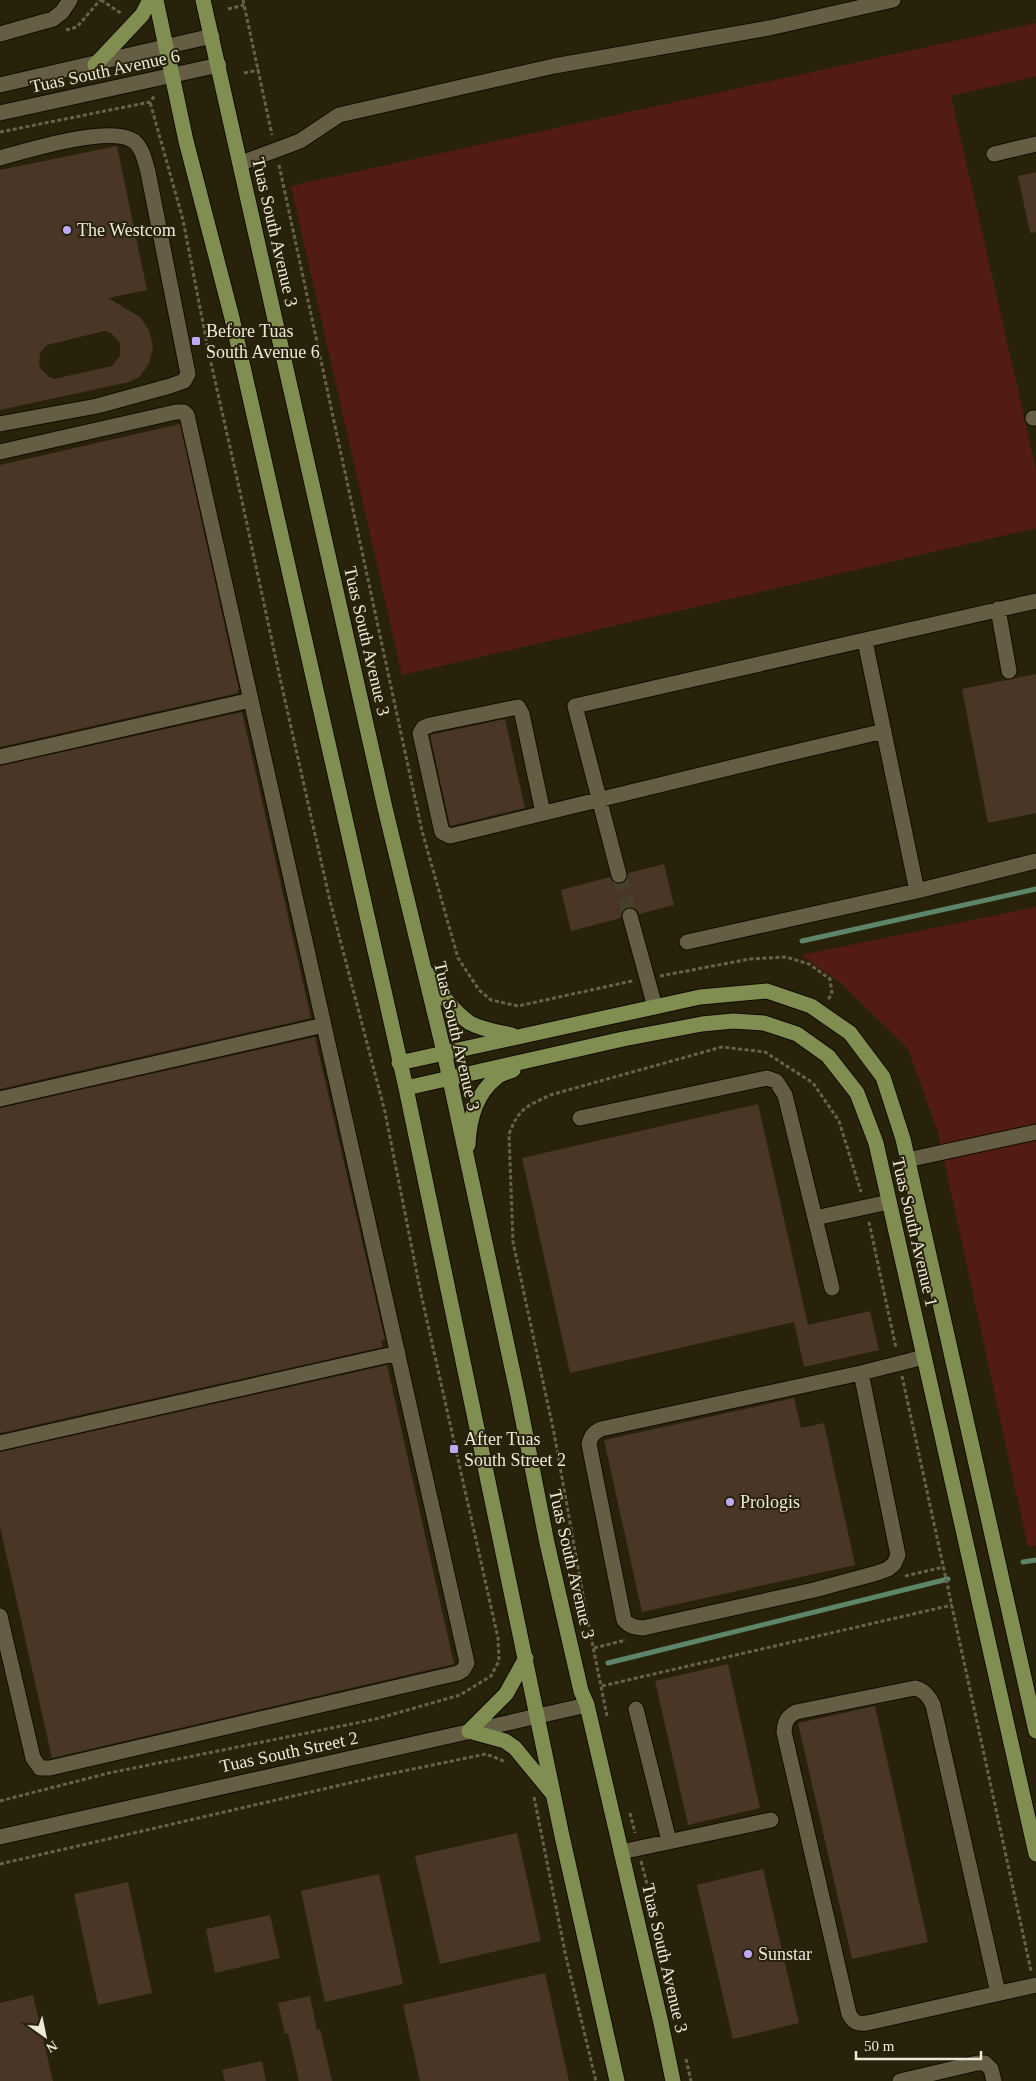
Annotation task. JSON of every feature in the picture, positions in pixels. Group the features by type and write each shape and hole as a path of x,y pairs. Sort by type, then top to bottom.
{"main road":[{"path":"95,65 142,15 150,0"},
{"path":"156,0 168,48 186,141 232,318 406,1088 554,1794 617,2081"},
{"name":"Tuas South Avenue 3","path":"203,0 422,967 444,1052 518,1396 547,1543 581,1691 587,1706 673,2081"},
{"path":"422,967 458,1013 470,1023 484,1029 516,1036"},
{"name":"Tuas South Avenue 1","path":"399,1063 700,997 767,991 811,1006 850,1034 883,1077 907,1160 1036,1731"},
{"name":"Tuas South Avenue 1","path":"406,1088 623,1039 702,1024 733,1021 764,1023 797,1034 828,1056 857,1093 876,1143 1036,1854"},
{"path":"467,1164 468,1134 477,1100 496,1078 537,1058"},
{"path":"468,1731 506,1694 526,1658"},
{"path":"468,1731 505,1741 515,1748 554,1794"}],"street":[{"path":"0,34 53,19 62,12 70,0"},
{"path":"241,163 276,152 300,141 339,115 554,66 769,28 893,0"},
{"name":"Tuas South Avenue 6","path":"0,86 168,48 212,36"},
{"name":"Tuas South Avenue 6","path":"0,113 218,65"},
{"path":"0,158 65,142 114,134 132,139 142,150 188,374 184,381 170,386 97,406 0,424"},
{"path":"994,154 1036,144"},
{"path":"0,452 167,414 184,412 188,419 467,1660 466,1667 458,1673 40,1768 33,1758 0,1617"},
{"path":"619,875 575,706 1036,601"},
{"path":"998,609 1009,671"},
{"path":"865,641 917,891"},
{"path":"0,757 251,700"},
{"path":"543,813 522,714 518,708 430,724 423,728 420,737 441,828 446,835 450,836 543,813 599,798 884,731"},
{"path":"687,942 917,891 1036,861"},
{"path":"630,916 655,1007"},
{"path":"0,1099 324,1025"},
{"path":"580,1118 767,1078 776,1081 785,1094 832,1288"},
{"path":"907,1160 1036,1132"},
{"path":"815,1218 889,1202"},
{"path":"0,1443 398,1353"},
{"path":"861,1373 898,1555 894,1564 888,1569 814,1590 642,1628 634,1627 624,1620 589,1444 590,1437 600,1429 861,1373 924,1356"},
{"path":"998,1993 930,1698 921,1689 915,1688 796,1712 790,1716 785,1722 784,1732 846,2005 852,2020 858,2024 866,2023 1036,1985"},
{"name":"Tuas South Street 2","path":"0,1837 468,1731 587,1706"},
{"path":"636,1709 669,1841"},
{"path":"621,1852 771,1820"},
{"path":"900,2081 977,2063 988,2065 994,2081"}],"path":[{"path":"101,0 126,17"},
{"path":"242,0 422,831 458,958 479,990 491,1000 518,1006 647,978 750,959 786,957 808,964 830,979 832,994 821,1013"},
{"path":"228,9 244,5"},
{"path":"244,73 258,70"},
{"path":"0,132 150,102 156,94"},
{"path":"0,1797 2,1801 108,1773 376,1719 460,1695 491,1676 499,1661 498,1638 421,1294 385,1112 328,891 208,354 183,220 150,102"},
{"path":"515,1117 509,1134 512,1242 554,1433 586,1612 604,1697"},
{"path":"602,1686 952,1605"},
{"path":"0,1864 486,1754 512,1766"},
{"path":"533,1795 566,1957 596,2081"}],"shaded area":[{"path":"1036,23 1036,76 951,96 1036,469 1036,528 402,675 291,186"},
{"path":"1036,907 1036,1545 1028,1547 938,1132 908,1049 842,984 801,955"}],"building":[{"name":"The Westcom","path":"117,146 147,290 108,298 140,317 149,330 153,347 149,364 139,377 129,382 0,410 0,170","holes":["104,331 111,333 120,343 120,356 112,366 54,379 41,369 39,364 40,353 47,345"]},
{"path":"1036,172 1036,232 1030,233 1018,176"},
{"path":"180,424 239,690 237,691 238,693 0,747 0,465"},
{"path":"1036,674 1036,813 988,823 962,689"},
{"path":"242,712 311,1018 0,1089 0,766"},
{"path":"505,719 525,808 450,826 430,735"},
{"path":"664,864 674,905 639,914 636,909 628,907 623,910 621,918 571,931 561,890 610,877 613,882 621,884 626,881 628,873"},
{"path":"315,1037 385,1340 381,1341 383,1347 0,1433 0,1108"},
{"path":"758,1104 808,1325 870,1311 879,1350 804,1367 794,1322 570,1373 522,1158"},
{"path":"387,1365 454,1664 52,1758 0,1527 0,1452"},
{"name":"Prologis","path":"794,1398 801,1428 824,1423 855,1565 642,1612 604,1440"},
{"path":"728,1664 760,1808 688,1825 655,1681"},
{"path":"875,1706 928,1942 852,1959 798,1723"},
{"path":"517,1833 541,1941 440,1964 415,1856"},
{"name":"Sunstar","path":"763,1869 799,2023 733,2039 697,1885"},
{"path":"379,1874 403,1984 325,2002 301,1891"},
{"path":"128,1882 152,1993 98,2005 74,1894"},
{"path":"270,1915 280,1958 215,1973 206,1929"},
{"path":"545,1973 569,2081 420,2081 403,2005"},
{"path":"33,1995 53,2081 0,2081 0,2003"},
{"path":"310,1996 317,2030 320,2029 332,2081 299,2081 288,2033 285,2034 278,2003"},
{"path":"262,2061 266,2081 225,2081 222,2070"}],"waterway":[{"path":"802,941 1036,889"},
{"path":"1023,1562 1036,1560"},
{"path":"608,1663 948,1579"}],"tunnel":[{"path":"619,875 630,916"}],"place":[{"name":"The Westcom","path":"67,230"},
{"name":"Before Tuas South Avenue 6","path":"196,341"},
{"name":"After Tuas South Street 2","path":"454,1449"},
{"name":"Prologis","path":"730,1502"},
{"name":"Sunstar","path":"748,1954"}]}
